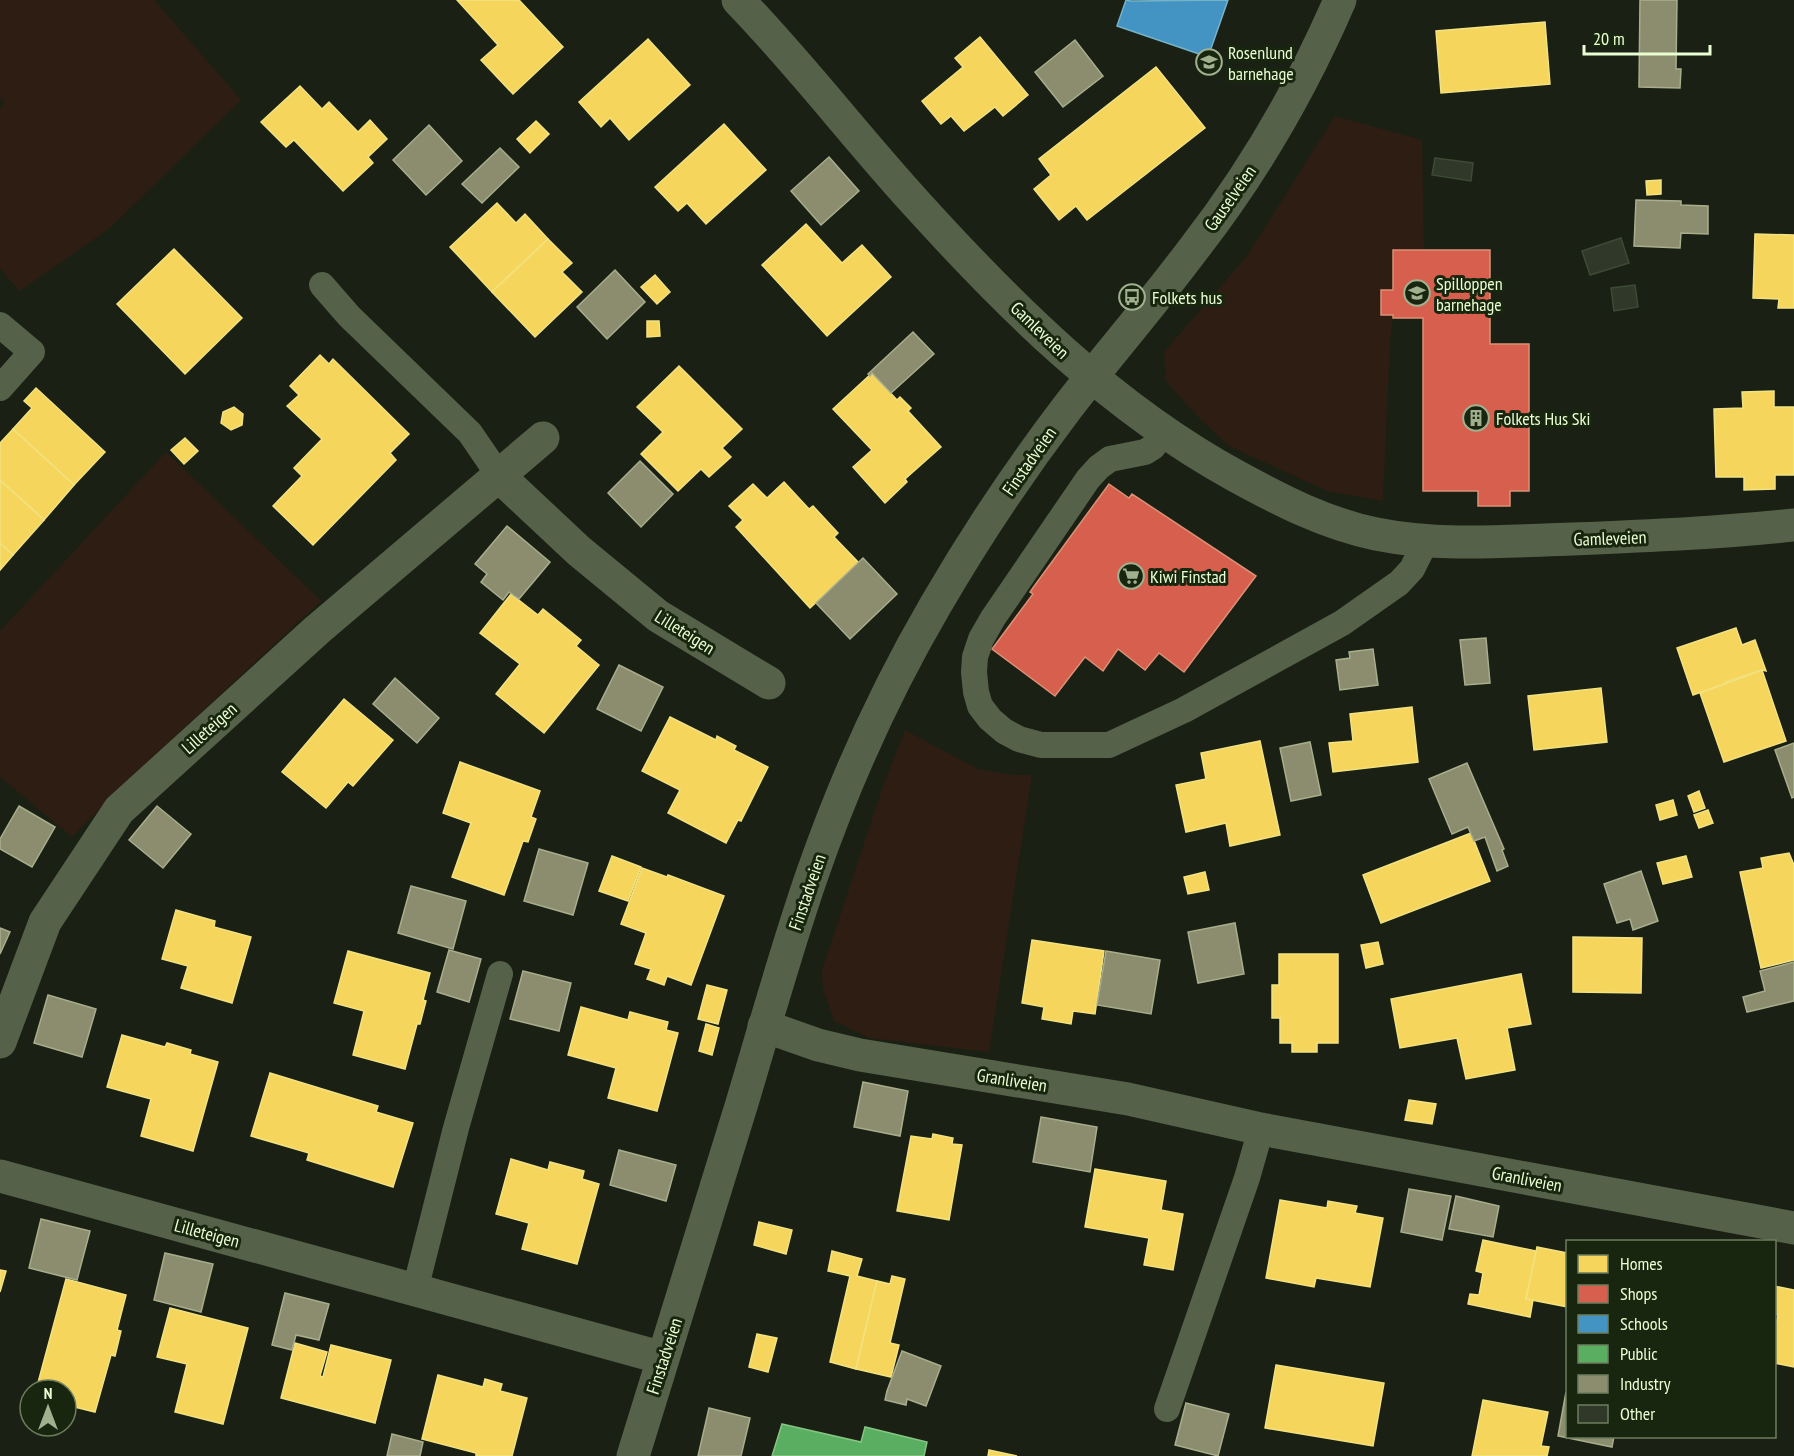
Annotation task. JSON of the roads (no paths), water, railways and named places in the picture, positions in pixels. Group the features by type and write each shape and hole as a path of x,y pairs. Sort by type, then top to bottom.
{"street":[{"name":"Gamleveien","path":"738,0 913,200 1017,309 1092,378 1163,433 1254,486 1320,518 1350,528 1426,541 1636,537 1794,525"},
{"name":"Gauselveien","path":"1092,378 1195,247 1245,178 1289,107 1340,0"},
{"name":"Finstadveien","path":"633,1456 810,883 868,736 909,653 990,516 1062,415 1092,378"},
{"name":"Lilleteigen","path":"0,1042 45,922 119,810 317,630 500,477 543,438"},
{"name":"Lilleteigen","path":"500,477 579,551 658,616 769,683"},
{"name":"Granliveien","path":"764,1026 818,1045 860,1055 1128,1099 1261,1129 1794,1228"},
{"name":"Lilleteigen","path":"0,1176 663,1358"}],"lane":[{"name":"Lilleteigen","path":"322,285 349,316 470,433 500,477"},
{"path":"0,325 33,352 0,388"},
{"path":"1163,433 1153,447 1145,452 1110,459 1088,479 981,639 975,657 974,672 980,706 1004,731 1019,739 1041,745 1109,746 1184,710 1342,623 1399,583 1412,569 1426,541"},
{"path":"415,1290 456,1128 500,974"},
{"path":"1167,1409 1247,1178 1261,1129"}],"place":[{"name":"Rosenlund barnehage","path":"1209,62"},
{"name":"Spilloppen barnehage","path":"1417,293"},
{"name":"Folkets hus","path":"1132,297"},
{"name":"Folkets Hus Ski","path":"1476,418"},
{"name":"Kiwi Finstad","path":"1131,576"}]}
